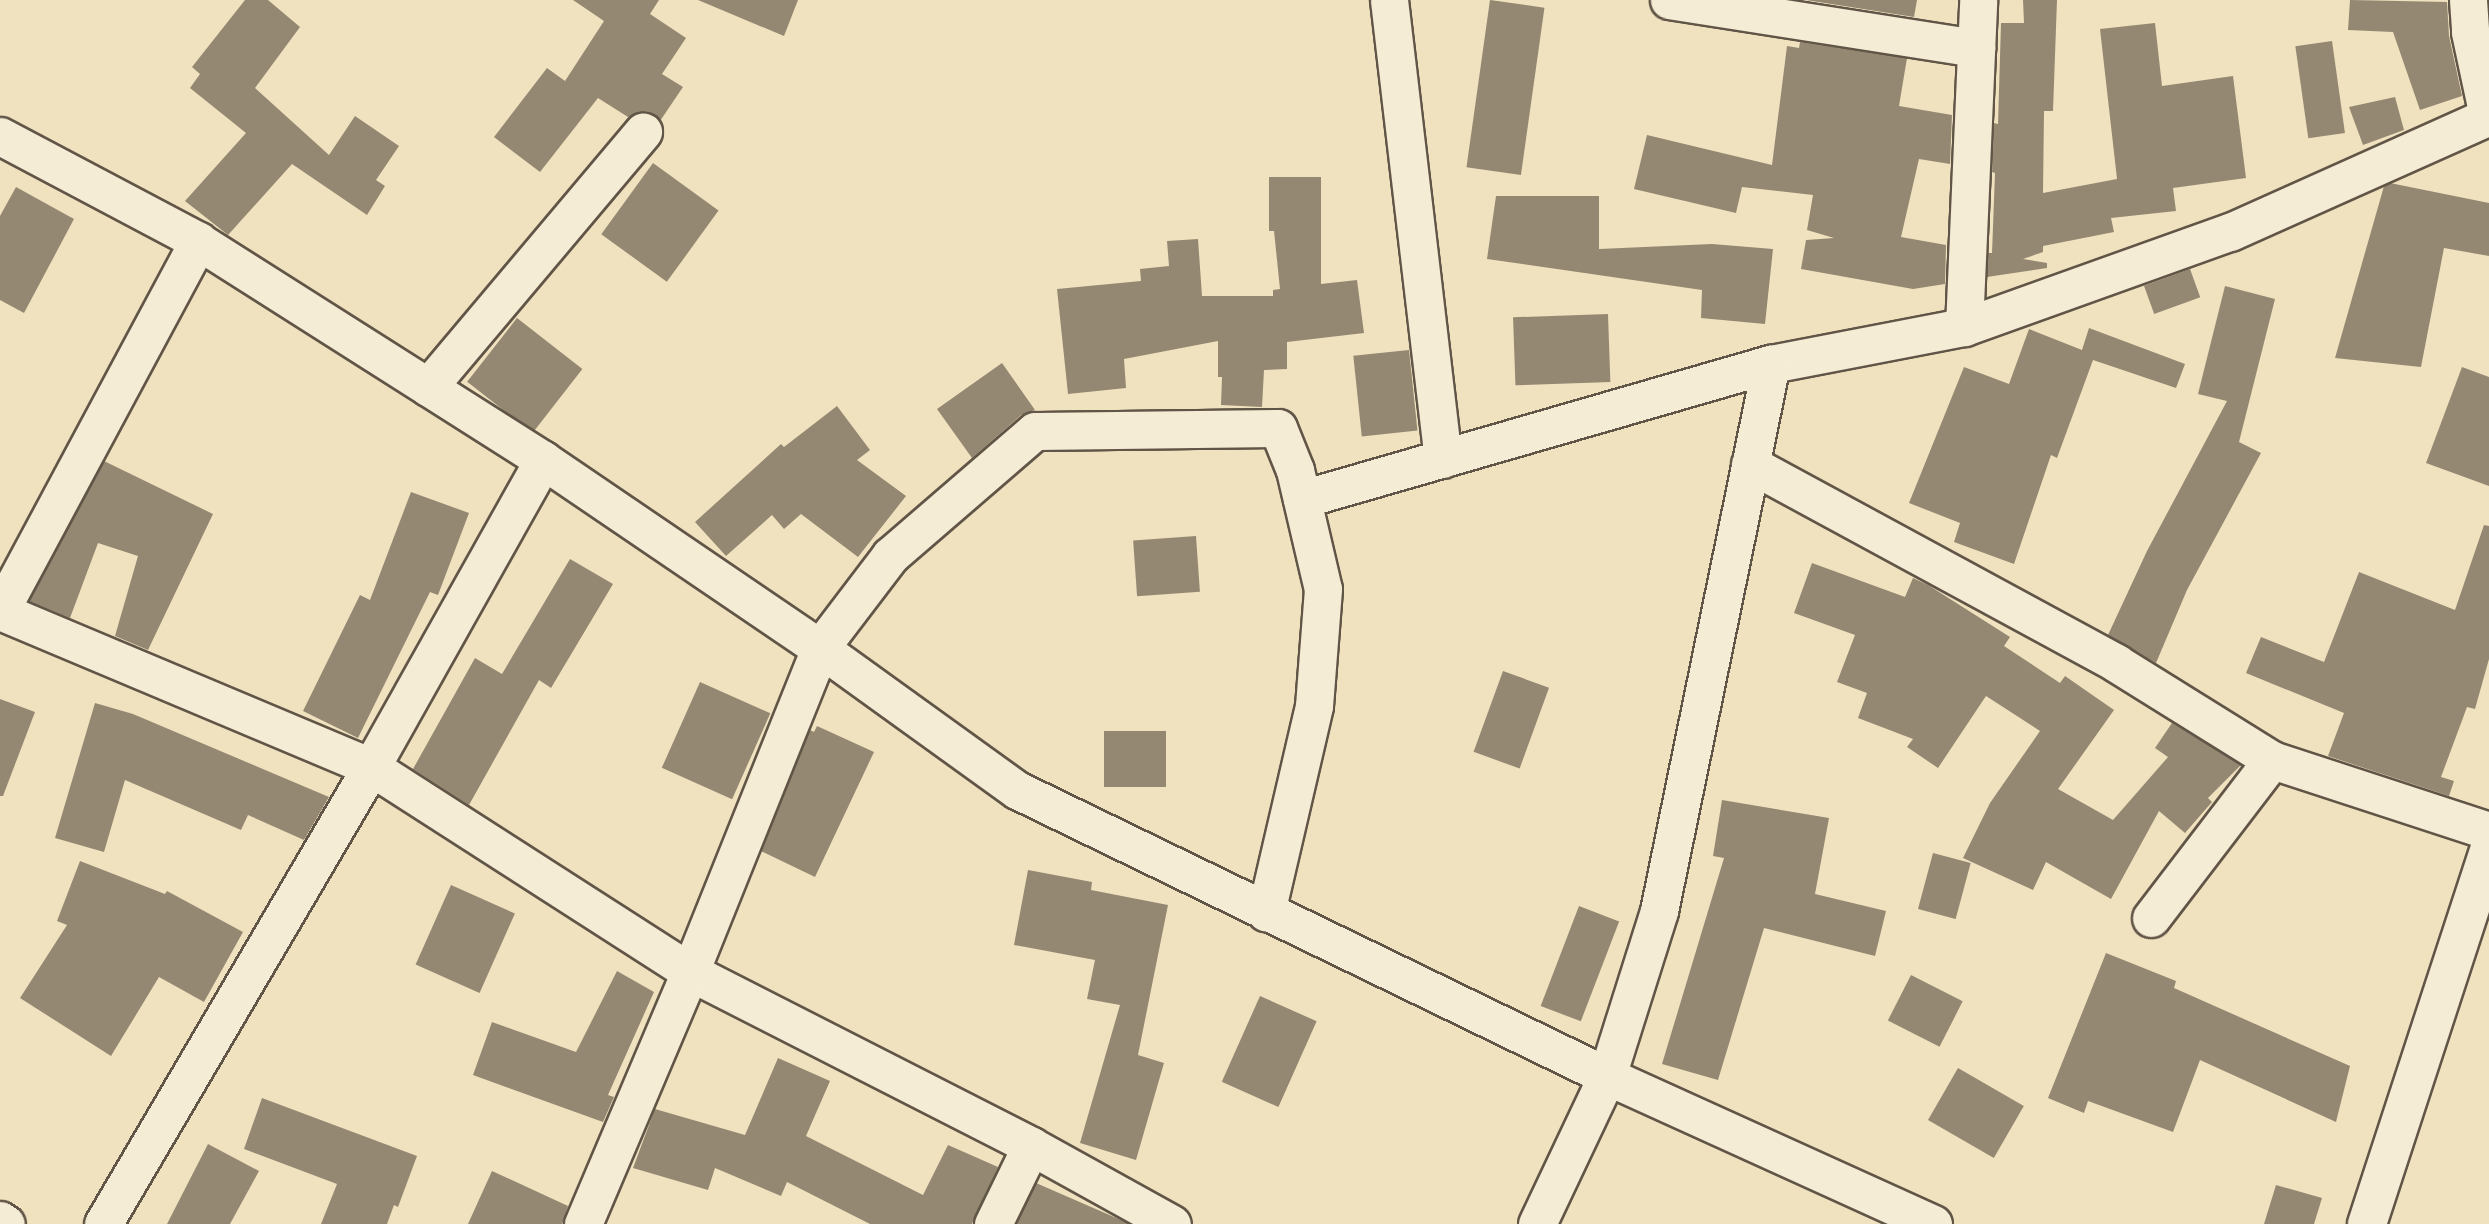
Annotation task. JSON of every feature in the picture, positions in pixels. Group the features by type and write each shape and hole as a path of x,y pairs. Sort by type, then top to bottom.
{"street":[{"path":"1389,0 1443,458"},
{"path":"1669,0 1976,48"},
{"path":"1964,327 1978,0"},
{"path":"1302,499 1771,364 1964,327 2230,232 2489,116 2470,32 2468,0"},
{"path":"428,387 643,132"},
{"path":"0,136 198,241 542,460 820,648 1017,790 1607,1076 1933,1224"},
{"path":"198,241 0,611 371,768 691,972 1031,1146 1172,1224"},
{"path":"1537,1224 1607,1076 1659,911 1771,364"},
{"path":"583,1224 691,972 820,648 890,556 1035,431 1278,428 1295,470 1323,589 1314,706 1266,912"},
{"path":"103,1224 371,768 542,460"},
{"path":"1749,464 2116,663 2272,760 2489,831"},
{"path":"2151,918 2272,760"},
{"path":"2367,1224 2489,850"},
{"path":"993,1224 1031,1146"},
{"path":"0,1220 6,1224"}],"building":[{"path":"245,0 268,0 300,27 255,88 329,155 355,116 399,146 376,180 385,186 367,215 292,164 228,235 185,201 246,133 190,88 200,74 192,67"},
{"path":"573,0 659,0 650,14 686,38 662,74 683,87 660,121 646,111 628,117 598,98 540,172 494,137 547,68 565,81 604,21"},
{"path":"698,0 798,0 784,36"},
{"path":"1490,0 1544,8 1521,175 1466,167"},
{"path":"1806,0 1917,0 1914,17"},
{"path":"2023,0 2057,0 2053,111 2044,111 2043,193 2117,179 2100,29 2155,23 2162,86 2233,76 2246,178 2173,188 2176,211 2111,218 2114,232 2043,246 2043,252 2023,259 2047,263 2047,268 1987,277 1988,253 1992,253 1995,173 1992,172 1994,123 1998,124 2001,23 2024,23"},
{"path":"2350,0 2447,2 2449,36 2462,96 2420,110 2393,32 2348,30"},
{"path":"2332,41 2345,133 2308,138 2295,46"},
{"path":"1800,42 1907,58 1899,106 1952,115 1950,164 1919,159 1901,237 1946,245 1945,284 1913,289 1801,269 1806,240 1834,238 1807,230 1813,195 1742,187 1736,213 1634,189 1647,135 1772,165 1787,46 1799,48"},
{"path":"2395,97 2404,130 2363,145 2349,107"},
{"path":"653,163 719,211 667,282 601,234"},
{"path":"1269,177 1321,177 1321,284 1357,280 1364,333 1287,342 1287,369 1264,370 1262,407 1221,405 1222,377 1218,377 1218,341 1124,359 1126,388 1068,394 1057,289 1141,281 1140,269 1169,266 1167,241 1198,239 1202,296 1273,296 1273,290 1280,289 1274,231 1269,231"},
{"path":"2390,183 2489,203 2489,256 2444,248 2421,367 2335,358 2384,186"},
{"path":"16,187 74,219 24,313 0,300 0,216"},
{"path":"1496,196 1599,196 1599,249 1712,244 1773,249 1765,324 1701,318 1702,290 1487,259"},
{"path":"2190,269 2200,297 2154,314 2144,286"},
{"path":"2225,286 2275,299 2239,442 2261,453 2187,590 2156,663 2108,635 2147,551 2227,401 2198,394"},
{"path":"1608,314 1610,382 1515,385 1513,317"},
{"path":"517,318 582,369 533,433 467,382"},
{"path":"2089,328 2185,364 2176,388 2093,360 2057,458 2051,455 2014,564 1954,542 1960,523 1909,503 1964,367 2009,384 2029,329 2082,350"},
{"path":"1409,350 1417,431 1362,436 1353,356"},
{"path":"1002,363 1035,410 1021,415 972,458 937,409"},
{"path":"2462,367 2489,377 2489,486 2426,463"},
{"path":"837,406 870,450 857,460 906,496 858,557 801,514 784,529 772,515 726,556 695,522 781,444 784,447"},
{"path":"104,461 213,514 148,650 115,636 138,556 98,543 70,618 29,601"},
{"path":"411,492 469,513 438,595 430,592 358,738 303,711 360,595 370,600"},
{"path":"2484,525 2489,526 2489,659 2475,709 2467,707 2441,777 2454,781 2449,796 2328,756 2344,713 2246,673 2261,637 2324,662 2359,572 2455,610"},
{"path":"1196,536 1200,592 1137,596 1133,540"},
{"path":"570,559 613,584 551,688 539,680 469,805 413,769 475,658 502,674"},
{"path":"1812,563 1905,597 1913,578 1928,585 2010,637 2004,646 2060,683 2065,676 2114,710 2058,789 2113,820 2168,757 2155,748 2172,723 2241,765 2208,798 2212,802 2185,833 2159,811 2111,899 2046,862 2033,890 1963,858 1990,803 2040,731 1986,696 1938,768 1907,747 1913,739 1858,718 1867,693 1837,682 1855,635 1794,613"},
{"path":"1503,671 1549,688 1520,769 1474,752"},
{"path":"700,682 770,713 732,799 662,768"},
{"path":"0,699 35,712 3,796 0,796"},
{"path":"95,703 133,714 329,797 304,840 248,815 241,830 125,780 104,852 55,838"},
{"path":"817,726 874,752 815,877 761,851 810,730 814,732"},
{"path":"1104,731 1166,731 1166,787 1104,787"},
{"path":"1722,800 1829,818 1815,894 1886,911 1875,956 1764,928 1718,1080 1662,1064 1724,858 1713,856"},
{"path":"1933,853 1971,863 1956,919 1918,909"},
{"path":"80,861 165,894 167,891 243,932 204,1002 159,977 111,1056 20,998 67,925 57,921"},
{"path":"1028,870 1092,882 1091,890 1168,905 1138,1055 1164,1063 1136,1160 1080,1143 1120,1005 1087,999 1095,960 1014,945"},
{"path":"451,885 515,913 480,993 416,964"},
{"path":"1579,906 1619,921 1581,1021 1541,1006"},
{"path":"2106,953 2176,981 2174,988 2350,1066 2336,1122 2200,1060 2173,1132 2088,1101 2084,1113 2048,1098"},
{"path":"617,971 654,992 608,1095 614,1097 603,1122 473,1075 492,1022 576,1052"},
{"path":"1911,975 1963,1001 1940,1047 1888,1020"},
{"path":"1260,996 1317,1021 1278,1107 1222,1082"},
{"path":"778,1058 830,1081 806,1136 923,1195 948,1145 998,1167 972,1224 870,1224 787,1182 781,1196 715,1168 708,1190 633,1168 655,1109 745,1135"},
{"path":"1958,1068 2024,1106 1994,1158 1928,1120"},
{"path":"262,1098 417,1156 398,1207 394,1205 387,1224 321,1224 337,1184 244,1149"},
{"path":"208,1144 259,1171 230,1224 167,1224"},
{"path":"492,1171 568,1206 562,1224 468,1224"},
{"path":"1036,1183 1121,1220 1129,1224 1016,1224"},
{"path":"2276,1185 2322,1198 2314,1224 2264,1224"}]}
